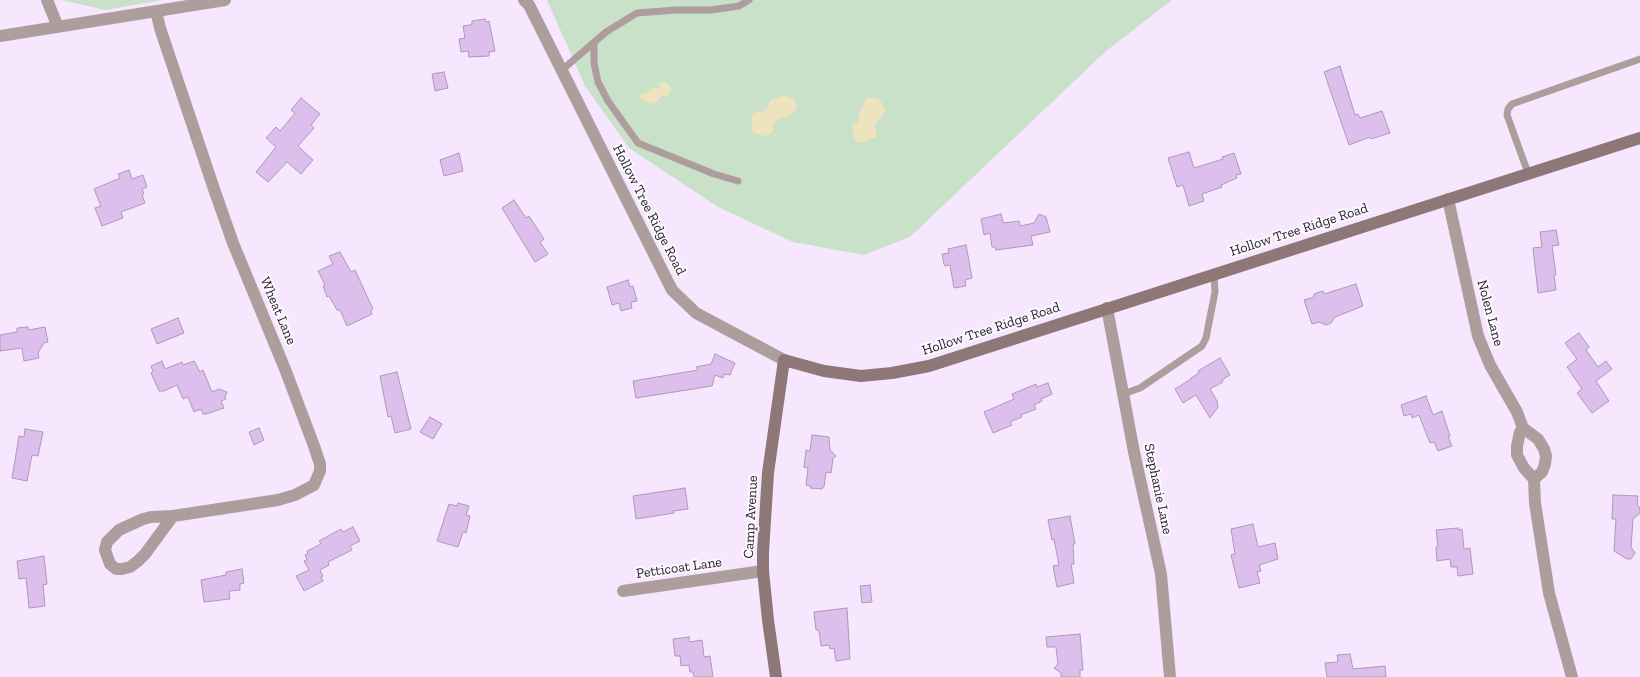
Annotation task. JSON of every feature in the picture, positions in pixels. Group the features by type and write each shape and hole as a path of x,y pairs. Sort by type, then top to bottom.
{"street":[{"path":"47,0 58,27"},
{"path":"0,36 225,0"},
{"name":"Hollow Tree Ridge Road","path":"524,0 529,5 672,290 696,313 784,360 824,371 861,376 892,373 929,366 1214,273 1640,138"},
{"name":"Wheat Lane","path":"156,11 160,28 216,196 241,263 286,369 320,464 320,472 314,484 295,495 278,500 173,516 147,518 137,521 119,530 107,542 105,550 110,564 116,569 122,569 130,567 138,561 145,554 173,516"},
{"name":"Nolen Lane","path":"1448,199 1478,336 1490,364 1517,412 1523,428"},
{"name":"Stephanie Lane","path":"1107,308 1123,394 1161,574 1170,677"},
{"name":"Camp Avenue","path":"776,677 763,571 768,473 784,360"},
{"path":"1534,479 1542,472 1546,456 1538,439 1523,428 1520,432 1517,455 1524,468 1534,479 1535,503 1549,593 1572,677"},
{"name":"Petticoat Lane","path":"624,591 763,571"}],"lane":[{"path":"562,70 606,32 637,14 676,10 711,10 739,6 749,0"},
{"path":"594,42 594,63 598,82 608,101 638,143 714,174 738,180"},
{"path":"1528,173 1507,115 1508,109 1512,104 1640,59"},
{"path":"1123,394 1140,388 1202,346 1206,338 1215,292 1214,273"}],"green space":[{"path":"62,0 163,0 105,10"},
{"path":"547,0 1172,0 1106,51 910,237 864,255 793,242 718,207 629,148 585,86"}],"sand":[{"path":"663,81 668,84 671,89 668,96 662,96 655,104 641,99 640,96 642,93 646,93 653,87 658,89 660,88 659,84"},
{"path":"785,95 793,99 795,102 797,107 795,110 786,118 779,118 773,124 773,131 771,134 763,136 754,133 751,128 751,117 754,113 764,111 769,105 770,100"},
{"path":"870,97 878,99 882,103 885,112 876,123 876,137 863,143 855,141 852,125 858,122 859,113 867,98"}],"building":[{"path":"485,19 486,22 489,21 495,51 489,52 489,56 469,57 468,51 461,52 459,39 465,38 463,26 472,24 472,21"},
{"path":"1340,66 1355,115 1358,114 1360,118 1382,111 1390,133 1371,139 1370,137 1349,145 1324,72"},
{"path":"444,72 448,88 435,91 432,74"},
{"path":"301,98 320,114 311,125 314,128 298,146 313,160 301,174 287,162 268,182 256,172 276,147 266,138 276,127 280,131 295,113 291,110"},
{"path":"1189,152 1194,168 1223,159 1222,157 1234,153 1241,174 1236,175 1237,178 1221,185 1222,187 1202,194 1204,201 1189,206 1183,185 1177,187 1168,158"},
{"path":"459,153 463,171 444,176 440,160"},
{"path":"129,170 132,179 143,175 147,187 142,189 144,194 142,195 145,203 121,212 123,218 102,226 95,208 101,206 94,189 120,178 118,174"},
{"path":"514,200 526,218 529,216 544,239 540,242 548,254 535,262 502,208"},
{"path":"1001,214 1003,223 1019,221 1020,226 1034,223 1039,214 1046,217 1050,232 1031,236 1033,245 996,250 995,247 992,247 990,233 984,235 981,219"},
{"path":"1556,230 1559,245 1552,246 1556,275 1554,275 1556,290 1538,293 1533,248 1542,247 1540,232"},
{"path":"966,245 972,278 965,280 966,286 954,288 950,265 945,266 942,254 949,253 948,249"},
{"path":"340,252 351,272 355,270 373,309 371,311 372,314 347,326 340,310 337,310 329,296 327,297 323,286 325,285 318,271 333,264 329,256"},
{"path":"628,280 630,287 633,286 637,301 631,302 632,308 621,311 619,303 612,305 607,287"},
{"path":"1356,284 1363,306 1335,317 1331,323 1326,325 1319,322 1312,324 1304,300 1314,297 1314,294 1323,291 1324,294"},
{"path":"178,318 184,333 157,344 151,329"},
{"path":"28,327 28,330 45,327 48,342 44,343 38,353 39,358 24,361 22,348 0,351 0,335 17,332 17,328"},
{"path":"1579,333 1589,347 1586,350 1598,367 1606,361 1612,369 1596,381 1609,401 1592,413 1577,393 1582,389 1567,367 1577,359 1565,343"},
{"path":"715,354 735,363 730,375 724,374 723,378 715,375 712,386 636,398 633,381 698,370 696,367 711,364"},
{"path":"1220,358 1230,375 1222,380 1223,382 1210,389 1217,401 1218,407 1210,418 1196,395 1183,403 1175,389 1199,373 1198,371"},
{"path":"162,361 165,369 182,362 183,365 194,361 200,372 203,370 212,392 219,389 227,392 225,397 226,399 221,401 224,408 206,414 203,414 201,409 194,412 188,397 183,399 177,385 164,391 159,391 151,373 153,372 151,366"},
{"path":"397,372 411,429 395,433 391,416 388,417 380,376"},
{"path":"1048,383 1052,394 1041,399 1042,401 1034,405 1036,409 1021,415 1022,417 1010,422 1012,425 993,433 984,412 1014,399 1012,394 1036,384 1037,387"},
{"path":"1426,396 1433,415 1442,411 1450,436 1448,437 1452,446 1438,451 1434,442 1430,443 1419,415 1412,418 1411,414 1404,416 1401,405"},
{"path":"430,417 442,424 433,439 420,432"},
{"path":"259,428 264,440 254,445 249,432"},
{"path":"25,429 43,432 38,456 32,455 27,481 12,478 19,436 24,437"},
{"path":"812,435 829,437 830,450 836,456 833,458 831,473 826,472 824,487 822,489 810,488 811,486 806,485 808,468 804,467 806,450 810,451"},
{"path":"685,488 688,509 673,511 674,513 636,519 633,496"},
{"path":"1613,495 1638,496 1637,505 1640,508 1640,513 1633,519 1631,547 1635,553 1631,559 1627,559 1614,551 1616,519 1612,519"},
{"path":"458,503 469,506 466,515 470,516 466,533 463,532 458,547 437,541 449,504 457,506"},
{"path":"1070,516 1075,544 1073,544 1074,564 1071,564 1074,583 1057,587 1053,566 1059,565 1054,539 1052,540 1048,520"},
{"path":"1253,524 1258,547 1275,543 1278,559 1259,565 1261,571 1257,572 1260,583 1239,588 1231,555 1235,554 1231,529"},
{"path":"353,527 360,541 350,546 352,550 328,562 329,565 320,570 323,576 321,577 323,581 304,591 296,576 309,570 304,561 307,560 305,555 308,554 307,551 321,544 319,541 341,529 343,532"},
{"path":"1458,528 1458,530 1462,529 1464,549 1470,548 1473,574 1458,576 1457,567 1451,567 1450,559 1437,561 1436,547 1438,546 1436,530"},
{"path":"44,556 47,584 43,585 45,606 29,608 26,578 19,579 17,561"},
{"path":"242,569 244,583 240,584 240,590 229,591 230,599 204,602 201,580 226,575 226,572"},
{"path":"870,585 872,602 862,603 860,586"},
{"path":"847,608 850,659 836,661 834,648 830,649 829,645 821,646 819,630 816,630 814,612"},
{"path":"1080,634 1083,670 1080,670 1080,677 1061,677 1061,673 1054,668 1058,664 1056,647 1047,647 1046,637"},
{"path":"689,637 690,642 702,640 704,657 710,656 713,677 694,677 693,672 690,672 689,665 681,666 680,656 675,656 673,639"},
{"path":"1350,654 1353,669 1385,666 1386,677 1327,677 1325,663 1338,662 1337,655"}]}
